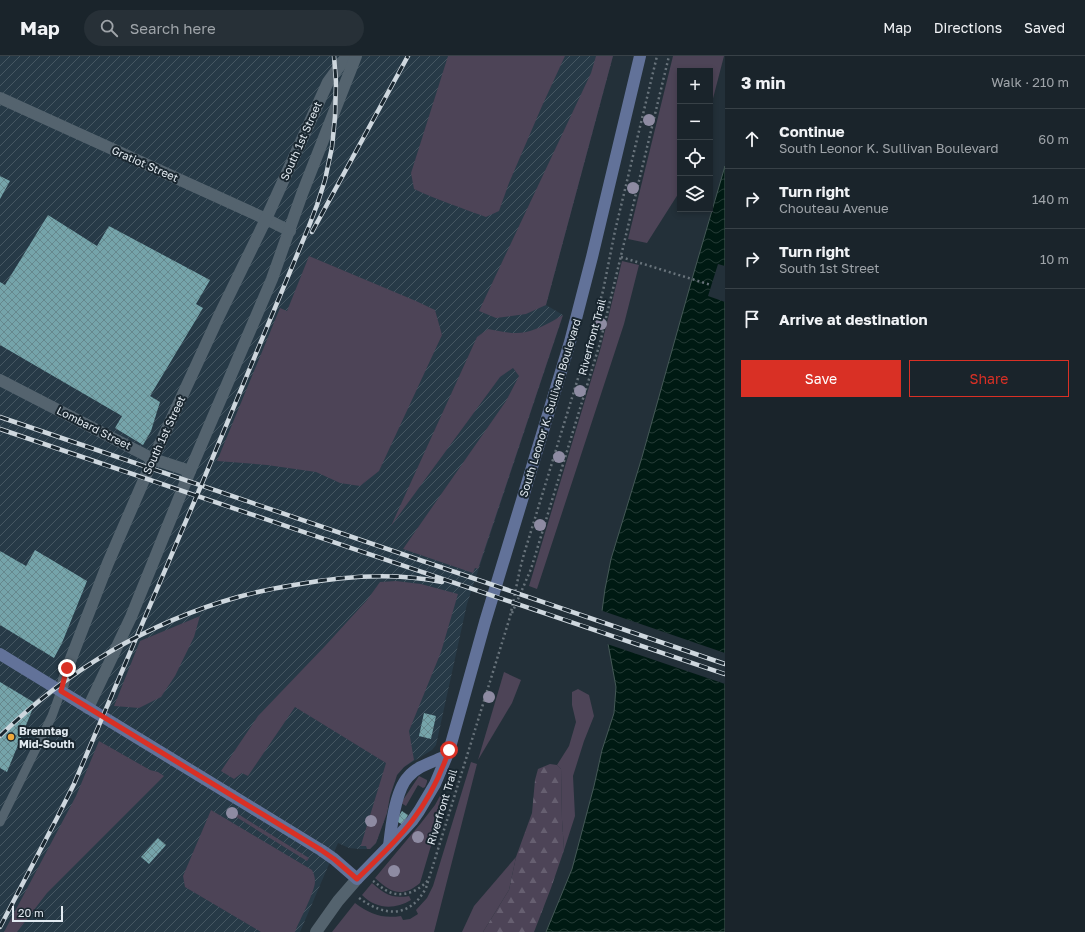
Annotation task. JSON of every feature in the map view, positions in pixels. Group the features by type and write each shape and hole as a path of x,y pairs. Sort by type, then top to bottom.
{"street":[{"name":"South 1st Street","path":"61,691 67,668 108,563 153,459 219,316 266,219 328,82 347,56"},
{"name":"South 1st Street","path":"88,708 131,617 190,471 272,279 302,194 356,56"},
{"name":"South Leonor K. Sullivan Boulevard","path":"357,879 412,821 420,810 435,784 446,756 570,342 592,258 640,56"},
{"name":"Gratiot Street","path":"0,98 290,231"},
{"name":"Lombard Street","path":"0,380 153,459 190,471"},
{"path":"0,654 321,850 357,879 338,901 316,932"},
{"path":"389,846 391,825 402,785 415,771 446,756"}],"lane":[{"name":"South 1st Street","path":"0,822 52,716 61,691"}],"path":[{"name":"Riverfront Trail","path":"359,898 378,910 395,912 412,906 419,900 426,888 510,617 531,569 597,351 621,258 669,56"},
{"path":"621,258 711,285"},
{"path":"373,881 391,893 399,894 414,891 425,884 428,880"}],"shaded area":[{"path":"0,56 613,56 546,305 563,315 467,604 436,745 432,750 404,767 397,775 390,796 387,813 376,843 370,849 349,848 338,843 300,932 0,932"}],"green space":[{"path":"448,56 565,56 509,183 499,211 486,217 414,189 411,173"},
{"path":"596,56 613,56 546,305 526,314 496,318 479,311 591,73"},
{"path":"673,56 724,56 713,98 713,68 677,68 677,196 647,243 628,239"},
{"path":"309,256 435,310 442,335 379,471 360,486 340,483 316,472 267,465 217,461 280,308 287,311"},
{"path":"622,261 639,265 624,324 537,589 529,586 601,347"},
{"path":"563,315 478,569 475,568 473,573 403,549 506,401 519,376 513,368 500,377 391,526 477,337 488,329 511,333 531,331"},
{"path":"396,581 421,584 458,594 441,652 409,731 414,760 404,767 397,775 390,796 387,813 376,843 370,849 367,849 366,846 360,846 386,763 295,707 248,776 242,773 234,779 221,771 258,716 367,600 380,582"},
{"path":"200,616 194,637 175,676 161,697 139,708 114,706 140,641"},
{"path":"504,672 521,680 512,703 478,760"},
{"path":"578,689 589,695 594,716 573,776 575,816 564,850 561,769 557,765 569,746 576,722 572,705 572,692"},
{"path":"99,741 150,770 158,772 164,776 47,893 17,932 4,932 76,796"},
{"path":"471,762 477,764 434,932 332,932 355,903 376,915 388,917 401,916 403,920 410,919 418,914 416,910 427,898 433,886"},
{"path":"550,764 557,765 561,769 564,850 534,932 483,932 509,890 516,857 532,813 535,780 538,769"},
{"path":"419,776 427,780 425,787 423,788 418,785 406,806 401,803"},
{"path":"441,794 446,795 420,883 408,891 402,892 397,892 386,887 375,878 421,823 435,805"},
{"path":"230,809 309,858 307,861 228,812"},
{"path":"211,810 312,870 315,879 314,887 310,900 295,932 261,932 185,887 183,876"},
{"path":"516,857 509,890 483,932 462,932 474,906"},
{"path":"372,883 389,895 397,897 409,896 411,900 392,907 373,903 362,895"}],"water":[{"path":"725,166 725,932 546,932 572,869 602,750 614,713 616,687 602,611 611,559 642,457 692,279 712,212 713,212 713,207"}],"pier":[{"path":"718,264 725,266 725,302 708,296"},
{"path":"600,610 725,653 725,684 607,644"}],"building":[{"path":"0,176 10,181 0,199"},
{"path":"48,215 97,246 109,226 210,280 196,304 203,308 150,396 160,402 151,431 143,445 115,428 122,416 0,345 0,282 5,285"},
{"path":"35,550 87,581 62,643 54,658 0,625 0,551 26,566"},
{"name":"Brenntag Mid-South","path":"0,682 35,703 7,772 0,768"},
{"path":"424,713 436,716 431,739 419,736"},
{"path":"402,811 408,815 403,825 396,821"},
{"path":"158,838 166,845 149,864 141,857"}],"railway":[{"path":"0,927 74,784 203,481 309,226 325,180 332,147 336,82 334,56"},
{"path":"312,232 408,56"},
{"path":"0,417 725,664"},
{"path":"0,429 725,674"},
{"path":"0,736 26,712 81,670 141,635 205,607 238,597 287,586 349,577 387,576 442,582"}],"place":[{"name":"Brenntag Mid-South","path":"11,737"}],"route":[{"path":"67,668 61,691 321,850 357,879 402,833 420,810 435,784 449,750"}]}
